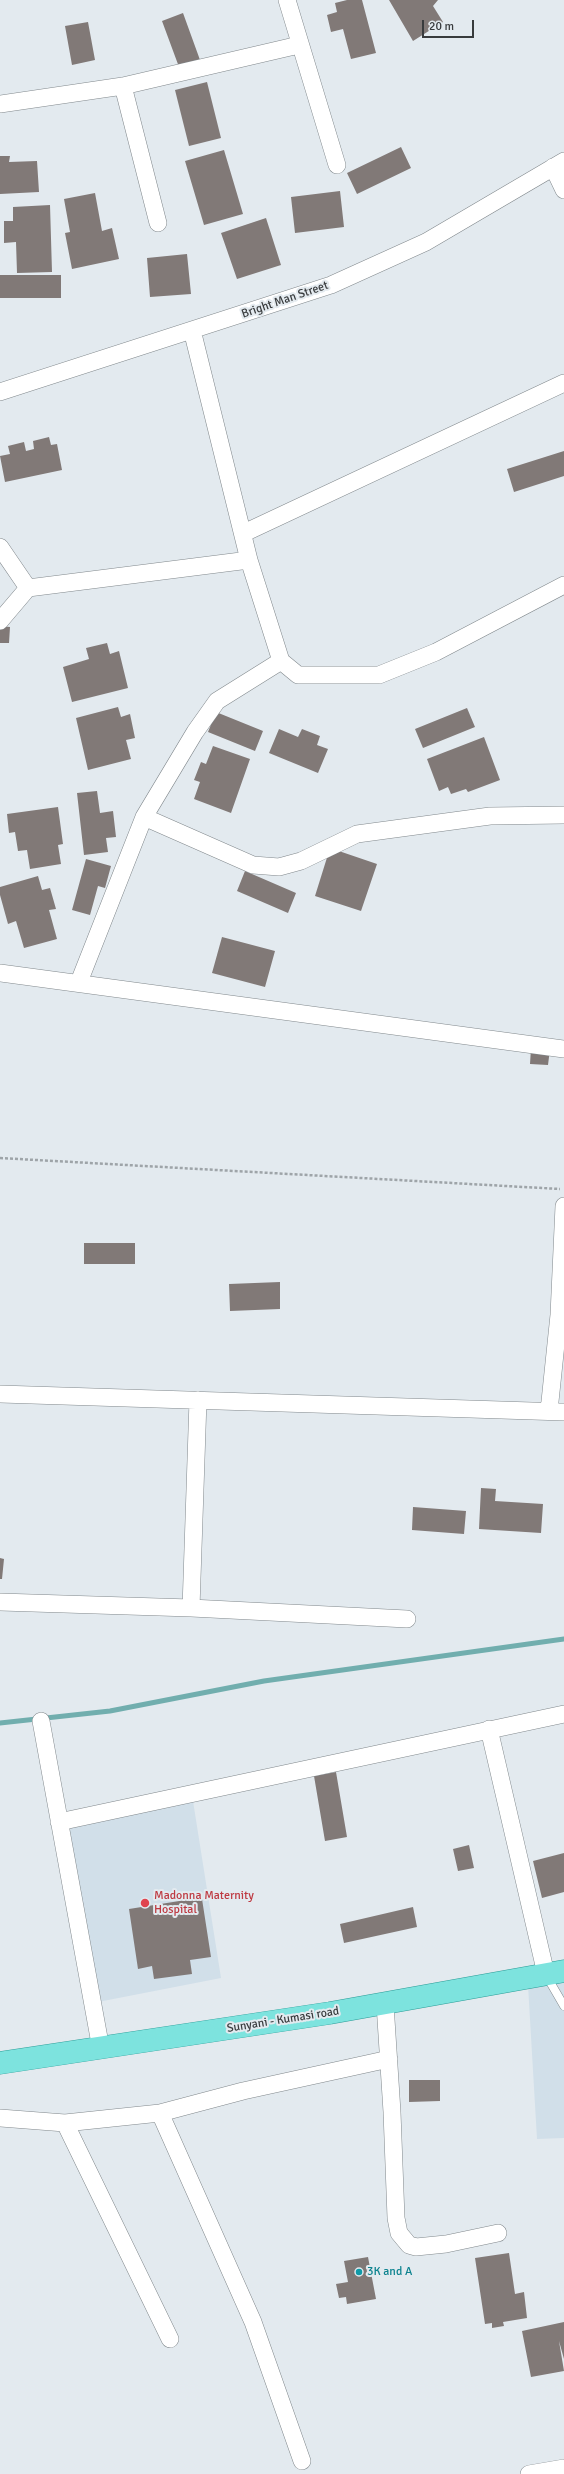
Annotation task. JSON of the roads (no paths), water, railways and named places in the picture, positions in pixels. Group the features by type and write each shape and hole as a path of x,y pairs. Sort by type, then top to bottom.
{"main road":[{"name":"Sunyani - Kumasi road","path":"0,2062 101,2049 384,2004 555,1972"}],"street":[{"path":"287,0 299,45 337,165"},
{"path":"0,104 123,86 299,45"},
{"path":"123,86 158,223"},
{"path":"558,164 564,190"},
{"name":"Bright Man Street","path":"0,392 262,309 345,279 426,242 558,164"},
{"path":"192,330 244,534 249,560 281,661 298,675 379,675 436,652 564,585"},
{"path":"244,534 564,384"},
{"path":"0,547 28,588"},
{"path":"0,621 28,588 249,560"},
{"path":"79,982 144,817 216,701 281,661"},
{"path":"144,817 253,865 279,867 301,861 357,834 490,816 564,815"},
{"path":"0,973 79,982 564,1049"},
{"path":"0,1394 556,1411 564,1206"},
{"path":"191,1608 198,1400"},
{"path":"0,1602 191,1608 407,1619"},
{"path":"59,1822 564,1714"},
{"path":"40,1721 101,2049"},
{"path":"489,1729 555,1972"},
{"path":"384,2004 389,2059 396,2218 403,2240 409,2246 416,2247 446,2244 498,2233"},
{"path":"0,2118 65,2122 160,2113 244,2091 389,2059"},
{"path":"160,2113 253,2322 302,2461"},
{"path":"65,2122 170,2339"},
{"path":"529,2474 564,2468"}],"lane":[{"path":"555,1972 564,2006"}],"waterway":[{"path":"0,1723 110,1711 264,1681 564,1639"}],"place":[{"name":"Madonna Maternity Hospital","path":"145,1903"},
{"name":"3K and A","path":"359,2272"}]}
